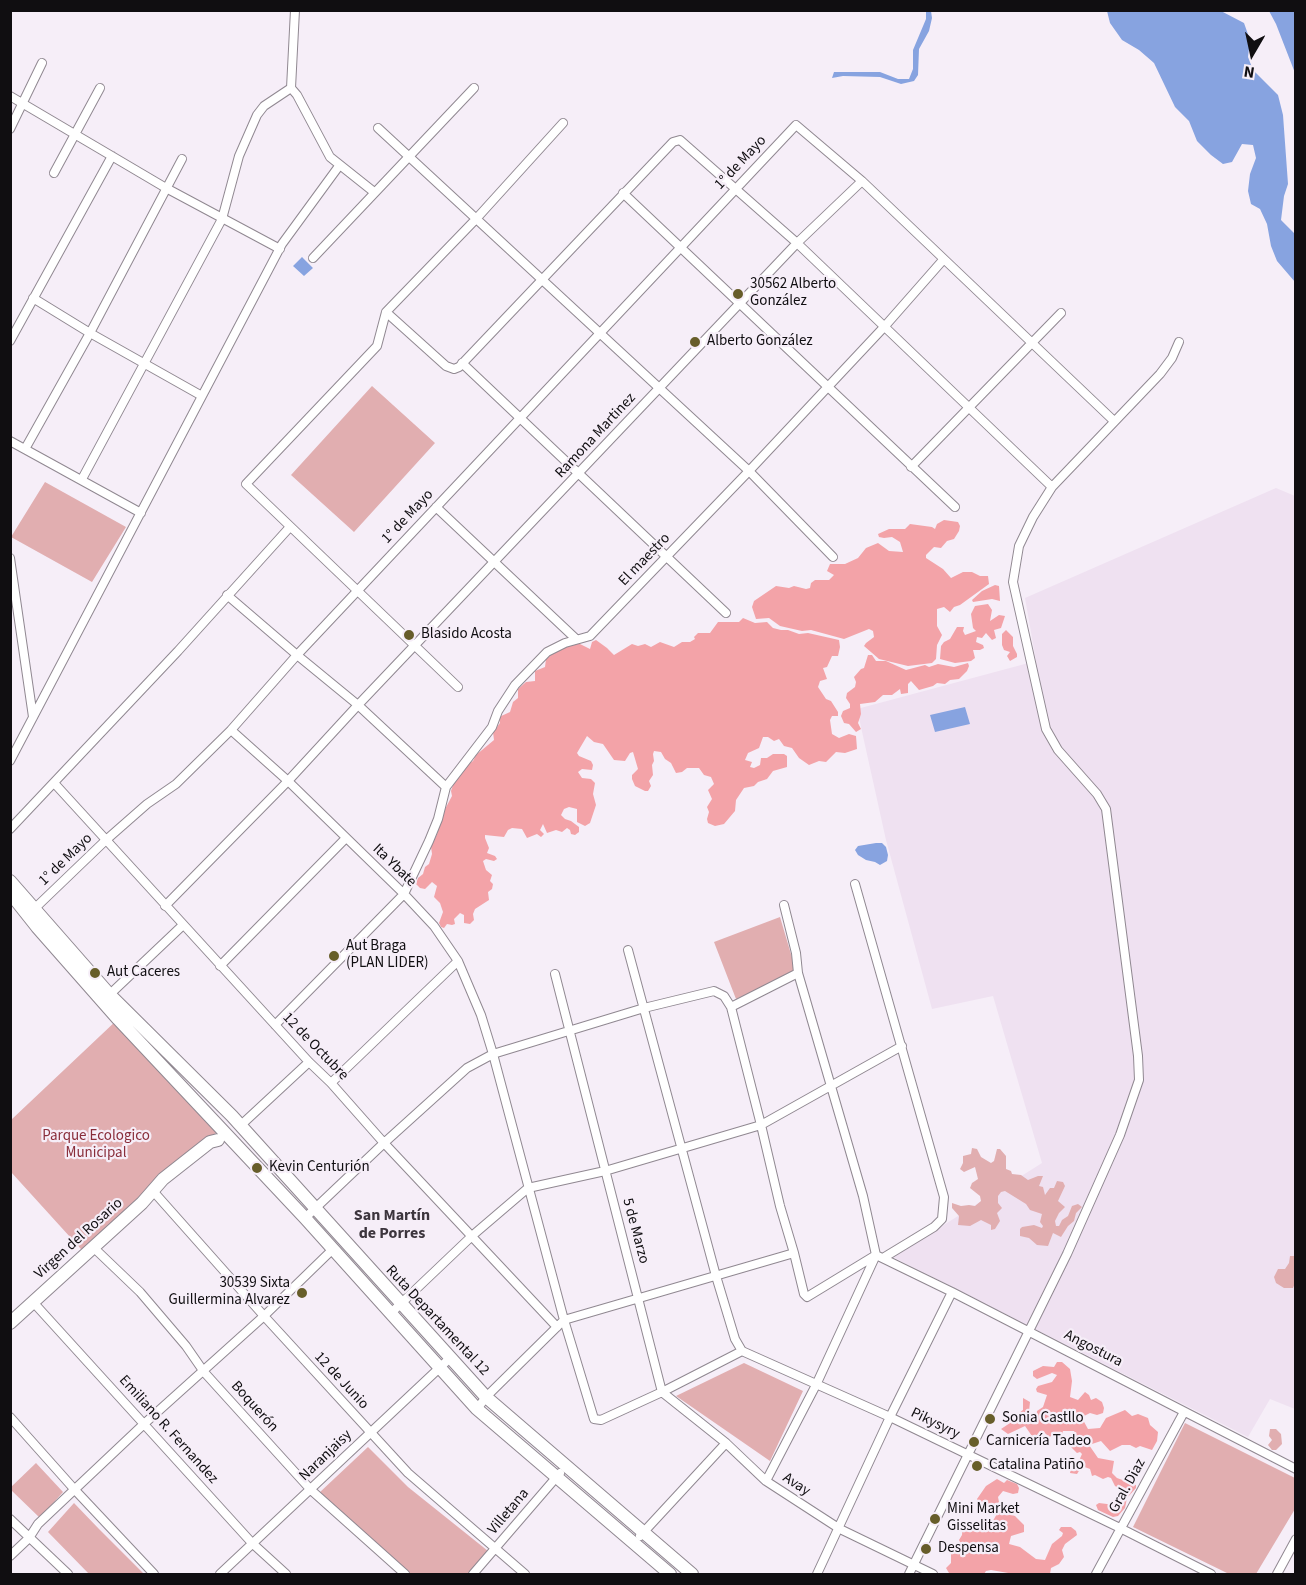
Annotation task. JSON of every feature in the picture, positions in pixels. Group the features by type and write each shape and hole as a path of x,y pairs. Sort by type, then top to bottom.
{"main road":[{"name":"Ruta Departamental 12","path":"10,881 32,912 223,1138 305,1218 333,1249 450,1358 486,1397 692,1575"},
{"name":"Ruta Departamental 12","path":"10,893 32,912"},
{"name":"Ruta Departamental 12","path":"106,998 240,1126 314,1208 440,1368 477,1409 670,1575"},
{"name":"Virgen del Rosario","path":"10,1323 154,1192 163,1179 210,1142 223,1138 240,1126"}],"street":[{"path":"295,10 291,88 330,157 374,192"},
{"path":"10,129 42,63"},
{"path":"54,172 100,88"},
{"path":"81,479 222,219 239,156 257,115 270,101 291,88"},
{"path":"313,258 474,88"},
{"path":"10,96 166,188 280,249"},
{"path":"458,687 289,528 246,484 377,346 386,312 476,219 563,123"},
{"name":"1° de Mayo","path":"32,912 106,840 147,804 176,783 231,730 297,655 796,125 862,181"},
{"path":"378,128 749,471 832,557"},
{"path":"386,312 446,366 454,369 673,142 680,140 798,243 1052,487"},
{"path":"10,341 112,156"},
{"path":"25,449 90,333 182,159"},
{"path":"10,761 280,249 339,166"},
{"path":"862,181 1114,421"},
{"name":"Ramona Martinez","path":"165,906 288,781 798,243 862,181"},
{"path":"623,193 955,507"},
{"name":"El maestro","path":"275,1024 404,894 438,819 446,787 492,727 498,711 515,685 547,652 576,639 590,636 828,387 943,260"},
{"path":"33,298 202,396"},
{"path":"911,467 1061,313"},
{"path":"909,1575 1067,1254 1120,1136 1139,1080 1138,1056 1106,809 1097,794 1058,750 1046,729 1015,596 1014,568 1019,546 1033,517 1052,487 1160,374 1172,358 1179,342"},
{"path":"462,363 726,613"},
{"path":"10,441 141,513"},
{"path":"436,507 576,639"},
{"path":"10,829 55,784 289,528"},
{"path":"10,558 33,717"},
{"path":"227,595 358,705 446,787"},
{"name":"Ita Ybate","path":"231,730 288,781 404,894 434,926 458,961 481,1015 493,1054 560,1323 594,1419 601,1420 662,1392"},
{"name":"12 de Octubre","path":"55,784 384,1143 560,1323"},
{"path":"220,966 346,838"},
{"path":"305,1218 467,1068 493,1054 644,1008 714,991 724,996 730,1007 804,1294 807,1297 934,1227 942,1219 944,1197 855,884"},
{"path":"766,1481 879,1257 832,1084 798,973 796,953 784,905"},
{"path":"106,998 183,925"},
{"path":"628,950 717,1276 735,1339 742,1351 662,1392"},
{"path":"331,1083 458,961"},
{"path":"730,1007 798,973"},
{"name":"5 de Marzo","path":"555,974 662,1392"},
{"path":"395,1308 473,1235 528,1188 605,1171 761,1125 902,1046"},
{"path":"240,1126 309,1062"},
{"name":"12 de Junio","path":"154,1192 408,1473 525,1575"},
{"name":"Boquerón","path":"93,1247 140,1292 204,1372 311,1490 405,1575"},
{"path":"10,1556 29,1538 38,1524 145,1423 204,1372 333,1249"},
{"path":"477,1409 486,1397 560,1323 794,1253"},
{"name":"Angostura","path":"879,1257 952,1292 1296,1469"},
{"path":"817,1575 952,1292"},
{"name":"Emiliano R. Fernandez","path":"33,1302 252,1543 286,1575"},
{"name":"Pikysyry","path":"742,1351 891,1417 1120,1528 1211,1575"},
{"name":"Naranjaisy","path":"220,1575 450,1358"},
{"name":"Avay","path":"662,1392 726,1443 766,1481 840,1529 933,1575"},
{"name":"Gral. Diaz","path":"1096,1575 1184,1412"},
{"path":"10,1417 75,1491 154,1575"},
{"path":"634,1543 726,1443"},
{"name":"Villetana","path":"473,1575 567,1467"},
{"path":"10,1519 68,1575"},
{"path":"1277,1575 1296,1539"}],"shaded area":[{"path":"1276,488 1295,496 1295,1409 1270,1399 1248,1437 893,1257 1042,1163 993,996 932,1009 886,840 857,709 1036,661 1025,598"},
{"path":"944,520 958,522 959,531 954,539 947,541 941,548 934,547 926,558 943,569 951,578 963,572 972,572 980,576 988,576 989,584 950,612 944,607 937,609 937,626 942,635 937,645 936,659 932,663 908,666 879,659 864,646 874,637 873,631 869,629 844,639 811,630 802,631 780,626 769,618 756,619 752,607 754,601 776,586 806,589 810,588 811,583 815,580 829,580 834,575 827,571 830,564 845,564 858,558 866,548 878,543 889,551 903,552 900,542 892,537 879,537 878,534 889,529 905,529 910,524 935,529 937,524"},
{"path":"995,585 999,586 1000,601 992,599 973,602 972,600 982,591"},
{"path":"988,604 992,610 990,621 999,615 1005,616 1001,628 994,630 996,638 992,640 986,633 982,638 977,637 976,642 984,648 973,650 975,658 971,661 955,663 940,659 941,646 950,639 957,627 964,627 965,635 976,631 973,628 971,614 975,606"},
{"path":"743,618 755,623 767,622 773,628 781,630 839,640 838,656 832,656 827,667 823,668 827,679 820,681 818,687 838,712 838,716 832,716 830,720 832,734 839,738 849,734 856,736 857,749 845,753 836,752 826,762 819,761 809,765 799,758 792,748 784,746 779,739 774,741 763,737 759,748 748,753 745,760 752,762 750,767 760,765 761,758 767,758 773,754 784,754 787,756 787,767 773,771 767,779 754,786 744,788 736,800 735,811 724,824 715,826 708,823 707,819 709,812 707,807 712,799 708,790 714,784 711,777 704,775 699,768 687,768 676,773 661,752 654,751 653,775 649,781 651,786 648,791 645,791 635,786 632,779 632,775 638,769 633,752 625,761 614,760 603,744 594,742 587,736 577,753 591,761 593,765 592,770 582,769 578,772 582,778 591,779 595,783 593,794 596,805 590,823 585,826 577,822 577,809 569,807 564,809 561,815 579,827 579,832 575,835 571,834 567,828 562,832 556,830 547,833 543,824 540,830 544,834 541,837 537,834 527,838 522,829 512,828 504,837 485,835 489,848 487,853 497,859 483,861 486,870 492,875 490,881 493,884 492,889 488,892 489,900 475,909 474,920 470,924 464,923 464,915 460,913 454,919 455,924 441,927 439,923 443,912 440,903 434,897 437,886 432,882 425,889 416,884 429,864 432,854 431,847 452,796 454,782 476,755 494,740 493,732 500,723 499,717 510,712 513,702 518,698 518,689 526,682 535,681 535,671 545,667 546,659 558,649 578,643 590,649 592,642 596,640 614,655 632,644 638,646 645,644 651,647 660,642 674,647 682,642 690,642 698,633 710,633 718,622 739,622"},
{"path":"1006,630 1013,637 1013,646 1017,654 1017,657 1010,661 1007,656 1010,652 1004,650 1002,645 1002,634"},
{"path":"868,655 872,655 876,661 886,661 906,670 938,664 954,667 968,663 969,666 959,679 950,680 945,684 937,683 919,690 911,681 908,684 908,693 901,694 900,689 892,695 883,695 875,702 860,704 861,714 858,723 861,729 856,732 849,724 844,723 841,716 843,711 850,708 846,698 847,693 855,687 854,677 864,668"},
{"path":"1057,1362 1062,1362 1070,1369 1072,1381 1070,1397 1078,1400 1085,1392 1091,1400 1096,1398 1102,1402 1103,1413 1097,1415 1090,1413 1084,1416 1083,1420 1088,1429 1100,1428 1106,1418 1125,1410 1132,1416 1138,1414 1148,1418 1150,1425 1158,1432 1157,1441 1152,1450 1140,1446 1136,1448 1122,1445 1110,1451 1101,1441 1089,1445 1098,1458 1114,1461 1112,1473 1117,1478 1136,1485 1127,1498 1125,1508 1118,1516 1113,1517 1098,1510 1096,1505 1099,1503 1115,1505 1120,1500 1122,1490 1115,1486 1111,1478 1103,1479 1092,1476 1090,1469 1082,1466 1077,1474 1070,1473 1071,1468 1077,1465 1082,1454 1077,1453 1071,1447 1070,1444 1075,1436 1074,1431 1063,1431 1060,1440 1056,1440 1054,1435 1049,1437 1043,1431 1039,1438 1034,1439 1025,1426 1008,1434 1001,1429 1016,1419 1023,1410 1023,1398 1030,1402 1028,1421 1036,1420 1037,1411 1043,1407 1047,1395 1037,1392 1036,1389 1038,1386 1052,1382 1057,1375 1052,1373 1037,1379 1033,1376 1033,1371 1043,1366 1054,1367"},
{"path":"997,1479 1004,1483 1007,1480 1017,1484 1018,1493 1003,1491 998,1497 999,1502 981,1509 977,1499 986,1486"},
{"path":"998,1512 1015,1516 1024,1525 1024,1532 1011,1536 1009,1544 1020,1547 1036,1559 1045,1560 1052,1544 1062,1536 1063,1533 1059,1530 1061,1527 1071,1527 1077,1535 1065,1544 1062,1550 1064,1557 1059,1564 1051,1568 1050,1574 1014,1574 991,1570 984,1574 949,1573 946,1568 951,1563 951,1554 957,1551 961,1544 959,1540 962,1535 963,1522 990,1526"}],"green space":[{"path":"372,386 435,443 354,532 291,475"},
{"path":"45,482 126,527 92,582 11,537"},
{"path":"780,917 796,971 736,999 714,942"},
{"name":"Parque Ecologico Municipal","path":"118,1019 221,1128 90,1259 11,1172 11,1120"},
{"path":"972,1148 977,1149 981,1157 991,1163 994,1161 997,1149 1000,1149 1006,1156 1006,1169 1012,1174 1021,1175 1028,1180 1043,1176 1039,1186 1043,1187 1045,1195 1050,1188 1054,1188 1057,1181 1063,1182 1065,1186 1058,1201 1065,1207 1055,1221 1056,1226 1059,1226 1068,1216 1072,1206 1078,1204 1082,1207 1061,1237 1053,1233 1048,1246 1037,1245 1029,1238 1020,1236 1022,1227 1034,1225 1042,1228 1040,1222 1042,1214 1030,1210 1026,1204 1005,1191 998,1196 998,1203 1002,1208 997,1213 1000,1221 995,1229 991,1230 991,1225 981,1220 970,1226 958,1225 959,1216 952,1208 952,1203 961,1206 975,1206 981,1201 980,1196 970,1188 972,1183 978,1179 975,1167 964,1172 960,1169 963,1156 971,1154"},
{"path":"1290,1256 1295,1256 1295,1283 1293,1288 1284,1288 1276,1283 1274,1277 1278,1269 1285,1269"},
{"path":"744,1363 803,1391 770,1461 676,1396"},
{"path":"1185,1423 1295,1478 1295,1509 1256,1574 1229,1574 1133,1527"},
{"path":"1270,1429 1276,1429 1281,1434 1282,1444 1276,1450 1272,1450 1268,1445 1272,1440 1269,1436"},
{"path":"368,1447 408,1487 488,1551 469,1574 411,1574 319,1493"},
{"path":"36,1463 63,1492 40,1518 10,1488"},
{"path":"74,1503 144,1574 89,1574 48,1532"}],"water":[{"path":"926,11 931,11 932,18 929,31 919,49 918,75 914,81 901,84 880,77 832,78 834,72 880,72 898,79 909,79 913,69 913,50 926,19"},
{"path":"1107,11 1221,11 1244,23 1250,40 1248,57 1253,70 1278,95 1283,115 1288,184 1281,220 1295,234 1295,282 1277,261 1271,246 1267,224 1260,209 1251,204 1248,191 1250,174 1256,158 1253,145 1242,144 1232,162 1223,164 1211,155 1197,141 1189,121 1175,107 1154,63 1139,50 1122,40 1110,23"},
{"path":"1269,11 1295,11 1295,73 1276,24"},
{"path":"302,257 313,268 304,276 293,266"},
{"path":"965,707 970,724 935,732 930,715"},
{"path":"882,843 886,847 888,855 887,861 880,865 866,860 855,850 858,846"}],"place":[{"name":"30562 Alberto González","path":"738,294"},
{"name":"Alberto González","path":"695,342"},
{"name":"Blasido Acosta","path":"409,635"},
{"name":"Aut Braga (PLAN LIDER)","path":"334,956"},
{"name":"Aut Caceres","path":"95,973"},
{"name":"Kevin Centurión","path":"257,1168"},
{"name":"30539 Sixta Guillermina Alvarez","path":"302,1293"},
{"name":"Sonia Castllo","path":"990,1419"},
{"name":"Carnicería Tadeo","path":"974,1442"},
{"name":"Catalina Patiño","path":"977,1466"},
{"name":"Mini Market Gisselitas","path":"935,1519"},
{"name":"Despensa","path":"926,1549"}],"district":[{"name":"San Martín de Porres","path":"392,1225"}]}
